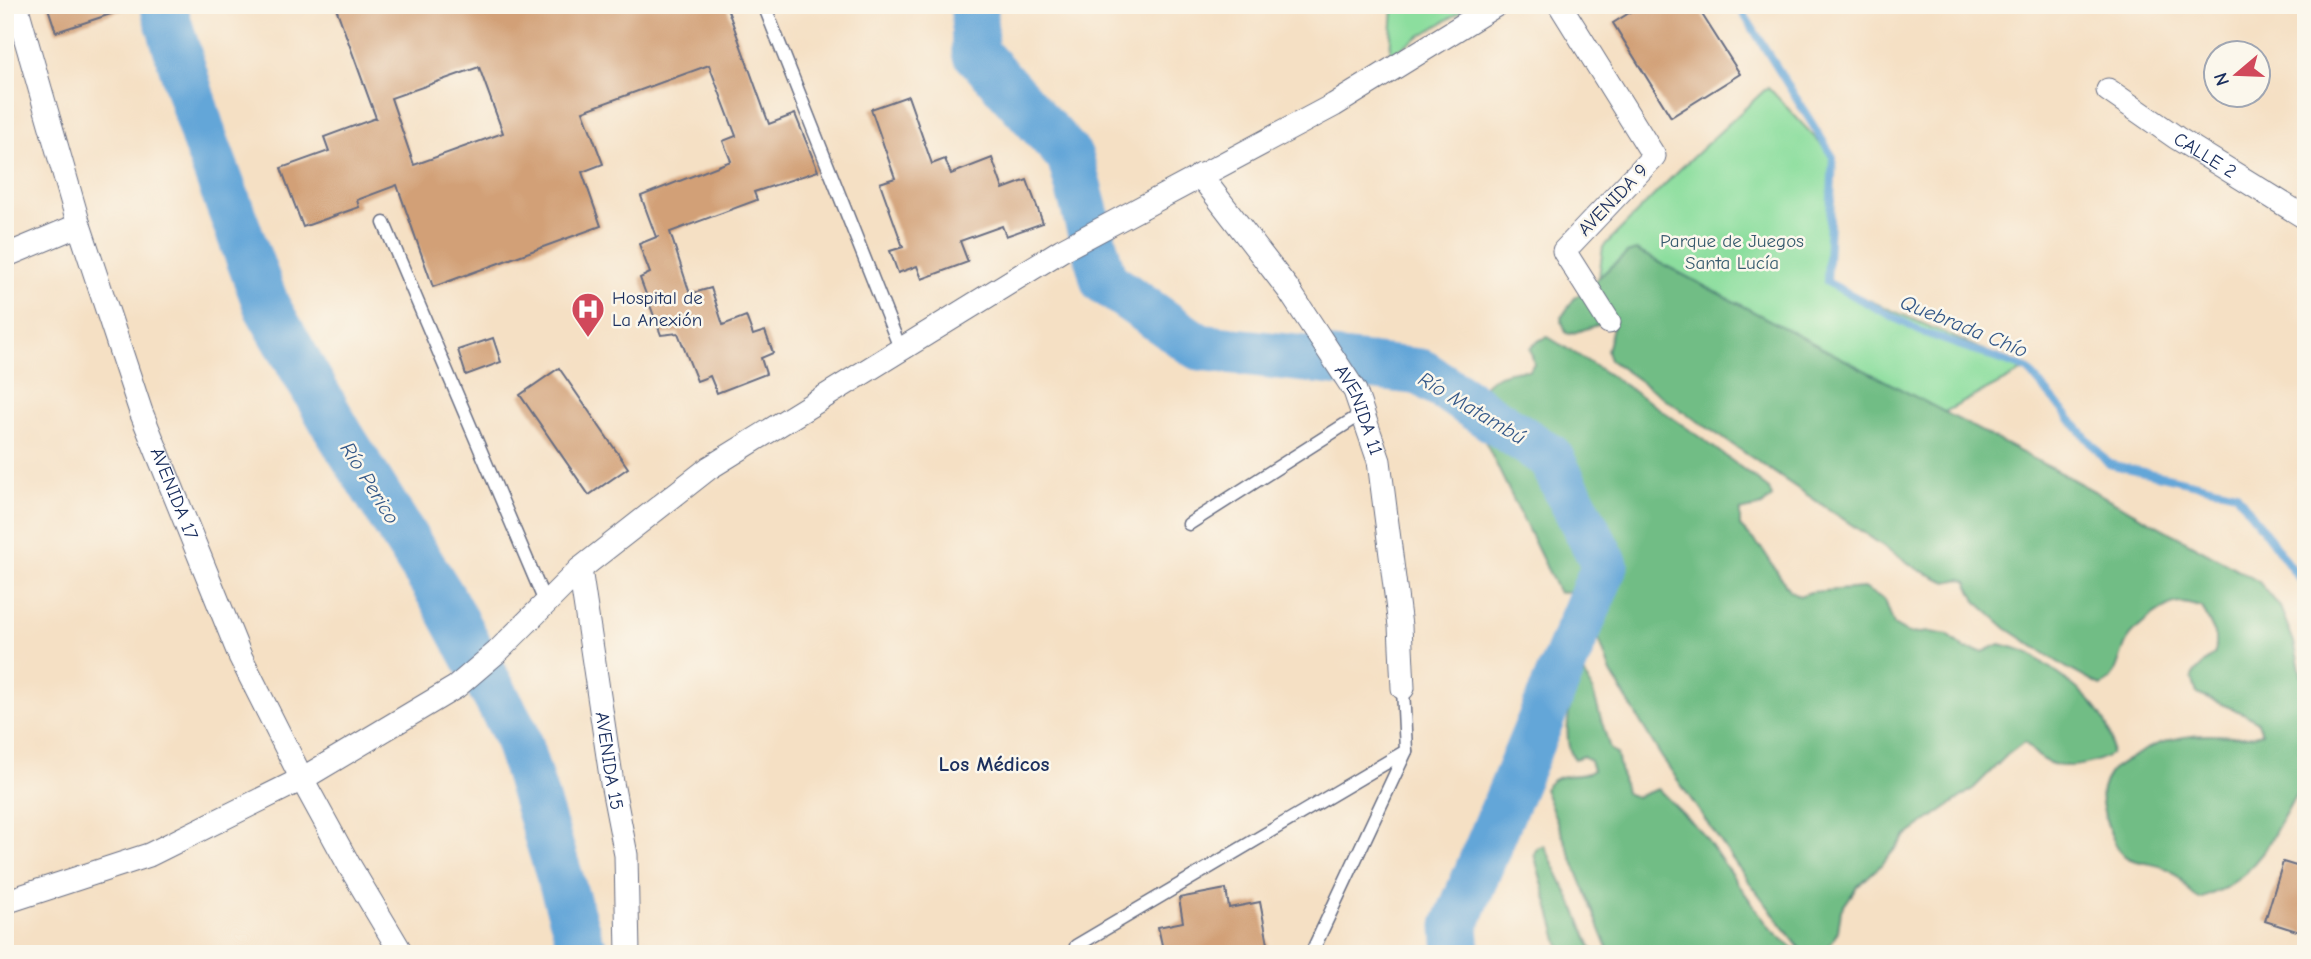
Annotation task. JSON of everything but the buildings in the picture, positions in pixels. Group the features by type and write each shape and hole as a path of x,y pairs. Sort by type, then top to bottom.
{"street":[{"name":"AVENIDA 17","path":"16,5 79,225 141,412 240,656 302,779 402,954"},
{"path":"5,902 149,855 302,779 456,687 497,652 580,569 709,468 1062,250 1115,219 1334,105 1496,5"},
{"name":"AVENIDA 9","path":"1560,5 1654,156 1564,251 1609,322"},
{"name":"CALLE 2","path":"2108,90 2177,138 2306,218"},
{"name":"AVENIDA 11","path":"1200,175 1288,289 1355,391 1379,461 1400,626 1403,688"},
{"path":"5,256 79,225"},
{"name":"AVENIDA 15","path":"580,569 610,770 626,855 628,954"}],"lane":[{"path":"764,5 900,348"},
{"path":"384,223 545,602"},
{"path":"1189,524 1363,413"},
{"path":"1311,954 1406,751 1403,688"},
{"path":"1076,946 1406,751"}],"green space":[{"path":"1391,5 1472,5 1390,54"},
{"name":"Parque de Juegos Santa Lucía","path":"1768,87 1833,157 1827,282 2027,369 1895,438 1597,292 1603,247 1679,170"},
{"path":"1636,250 2070,478 2259,582 2280,607 2294,642 2306,709 2306,770 2299,789 2265,850 2245,874 2225,888 2200,899 2170,870 2133,860 2123,854 2108,827 2102,805 2102,789 2112,770 2148,749 2172,740 2198,735 2244,736 2262,733 2258,722 2243,713 2197,694 2193,674 2215,653 2215,634 2202,607 2173,604 2150,618 2127,641 2115,673 2100,686 2067,668 2006,628 1976,601 1967,582 1961,579 1947,582 1919,570 1610,360 1607,351 1613,327 1604,323 1566,333 1561,318 1574,299 1627,253"},
{"path":"1548,337 1661,410 1769,489 1772,497 1762,506 1740,511 1740,526 1763,550 1789,590 1799,596 1811,592 1864,588 1885,600 1894,625 1909,634 1930,632 1948,635 1965,649 1983,652 2000,644 2027,652 2072,684 2092,704 2107,727 2111,754 2087,764 2061,766 2042,759 2024,742 1974,788 1906,836 1883,863 1857,887 1841,910 1838,931 1825,950 1808,954 1800,949 1738,867 1661,756 1611,673 1591,616 1575,590 1559,593 1475,421 1470,408 1481,390 1500,375 1529,370 1534,364 1530,348"},
{"path":"1584,673 1593,692 1610,749 1617,754 1625,793 1636,797 1658,789 1702,833 1769,927 1799,954 1610,954 1544,789 1556,778 1581,775 1593,770 1590,761 1583,756 1575,759 1568,742 1568,719 1575,683 1577,675"},
{"path":"1544,845 1594,954 1562,954 1534,854 1537,848"}],"waterway":[{"name":"Río Perico","path":"163,5 204,138 267,307 341,436 442,597 515,732 582,949 587,954"},
{"name":"Río Matambú","path":"974,5 975,52 1070,157 1104,281 1199,347 1421,372 1550,457 1605,565 1455,926 1457,954"},
{"name":"Quebrada Chío","path":"1738,5 1833,157 1827,282 1922,332 2027,369 2109,464 2236,493 2306,587"}],"place":[{"name":"Hospital de La Anexión","path":"588,339"}],"district":[{"name":"Los Médicos","path":"994,764"}]}
